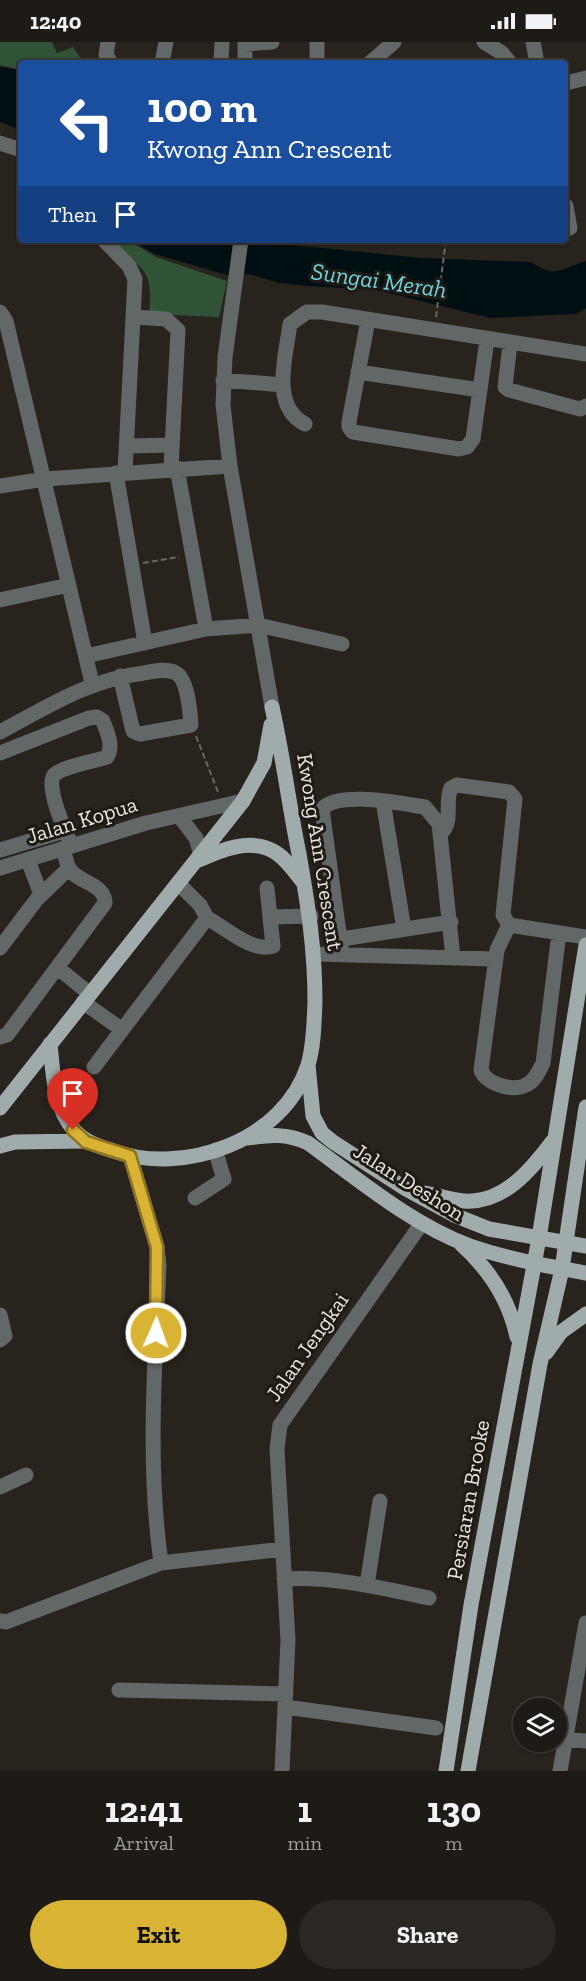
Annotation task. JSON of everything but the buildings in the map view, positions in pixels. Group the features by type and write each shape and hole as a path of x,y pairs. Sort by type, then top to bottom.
{"main road":[{"path":"0,1108 243,801 264,764 271,735 272,707"},
{"name":"Kwong Ann Crescent","path":"0,1146 15,1142 86,1142 130,1156 164,1161 215,1150 247,1138 282,1107 294,1093 308,1065 314,1031 315,954 311,916 285,765 272,707"},
{"path":"197,859 223,849 241,846 271,849 305,884"},
{"name":"Persiaran Brooke","path":"446,1771 471,1605 539,1238 586,945"},
{"path":"50,1044 58,1100 73,1130 86,1142"},
{"name":"Jalan Deshon","path":"308,1065 310,1102 322,1132 406,1189 453,1215 489,1229 586,1246"},
{"name":"Persiaran Brooke","path":"468,1771 540,1364 562,1269 586,1107"},
{"name":"Jalan Deshon","path":"247,1138 275,1134 308,1143 422,1222 455,1239 533,1264 586,1273"},
{"path":"406,1189 463,1201 480,1201 513,1186 554,1140"},
{"path":"579,1147 586,1184"},
{"path":"455,1239 483,1267 506,1298 518,1343"},
{"path":"540,1364 561,1332 586,1314"}],"street":[{"path":"108,42 106,55 109,60"},
{"path":"163,60 166,42"},
{"path":"221,60 222,42"},
{"path":"245,60 245,43 272,42"},
{"path":"317,42 317,60"},
{"path":"373,60 394,42"},
{"path":"484,42 504,53"},
{"path":"533,42 536,60"},
{"path":"568,82 586,78"},
{"path":"0,143 18,149"},
{"path":"568,229 586,226"},
{"path":"107,243 133,272 135,279 127,446 120,472 145,643"},
{"path":"241,243 223,380 230,466 272,707"},
{"path":"0,312 6,321 92,683"},
{"path":"305,424 298,420 289,409 283,385 290,324 295,318 307,312 322,312 510,344 586,354"},
{"path":"134,317 166,319 178,330 172,445 174,468 206,629"},
{"path":"368,320 349,422 350,430 459,449 467,447 473,439 487,340"},
{"path":"510,344 504,379 505,387 580,409 586,406"},
{"path":"358,372 480,390"},
{"path":"223,380 283,385"},
{"path":"127,446 172,445"},
{"path":"0,486 120,472 230,466"},
{"path":"0,600 69,585"},
{"path":"86,656 206,629 258,625 342,644"},
{"path":"0,732 92,683 120,676 162,670 175,672 182,679 191,725 140,734 133,731 120,676"},
{"path":"0,753 89,718 97,717 103,721 110,752 107,757 54,775 51,789 68,847 69,868 41,895 0,948"},
{"path":"441,833 449,820 446,798 451,788 457,785 509,792 515,799 503,915 509,925 586,937"},
{"path":"342,947 322,809 329,803 368,799 425,807 434,815 441,833 453,958"},
{"name":"Jalan Kopua","path":"0,868 179,816 243,801"},
{"path":"383,801 404,930"},
{"path":"179,816 196,838 197,859"},
{"path":"0,850 64,831"},
{"path":"28,860 41,895"},
{"path":"0,1037 7,1035 105,903 105,896 99,890 69,868"},
{"path":"178,883 200,905 207,918 256,946 265,948 274,943 267,888"},
{"path":"272,917 311,916"},
{"path":"94,1066 207,918"},
{"path":"315,954 404,930 451,922"},
{"path":"509,925 496,950 481,1071 484,1077 494,1083 519,1087 536,1077 543,1063 559,933"},
{"path":"342,947 453,958 495,959"},
{"path":"58,968 120,1029"},
{"path":"195,1198 224,1179 215,1150"},
{"path":"130,1156 157,1247 159,1264 151,1446 153,1506 161,1563"},
{"name":"Jalan Jengkai","path":"282,1771 288,1640 277,1449 280,1425 422,1222"},
{"path":"0,1315 5,1331 5,1336 0,1340"},
{"path":"0,1487 26,1475"},
{"path":"367,1585 380,1501"},
{"path":"0,1621 6,1622 161,1563 283,1549"},
{"path":"284,1579 313,1578 367,1585 429,1598"},
{"path":"567,1735 581,1682 586,1623"},
{"path":"119,1690 286,1700 436,1728"},
{"path":"567,1739 586,1742"},
{"path":"560,1771 564,1752"}],"path":[{"path":"437,307 446,243"},
{"path":"132,565 192,554"},
{"path":"191,725 222,807"}],"green space":[{"path":"0,42 52,42 57,53 73,47 82,60 18,60 18,69 0,65"},
{"path":"111,243 133,243 156,257 227,281 219,317 149,314 150,298 147,277 137,263"}],"water":[{"path":"0,67 18,70 18,129 0,122"},
{"name":"Sungai Merah","path":"136,243 273,243 421,258 531,262 552,271 586,261 586,308 576,314 491,318 376,290 279,283 249,274 227,275 155,254"}],"route":[{"path":"73,1130 86,1142 130,1156 157,1247 159,1264 156,1333"}]}
